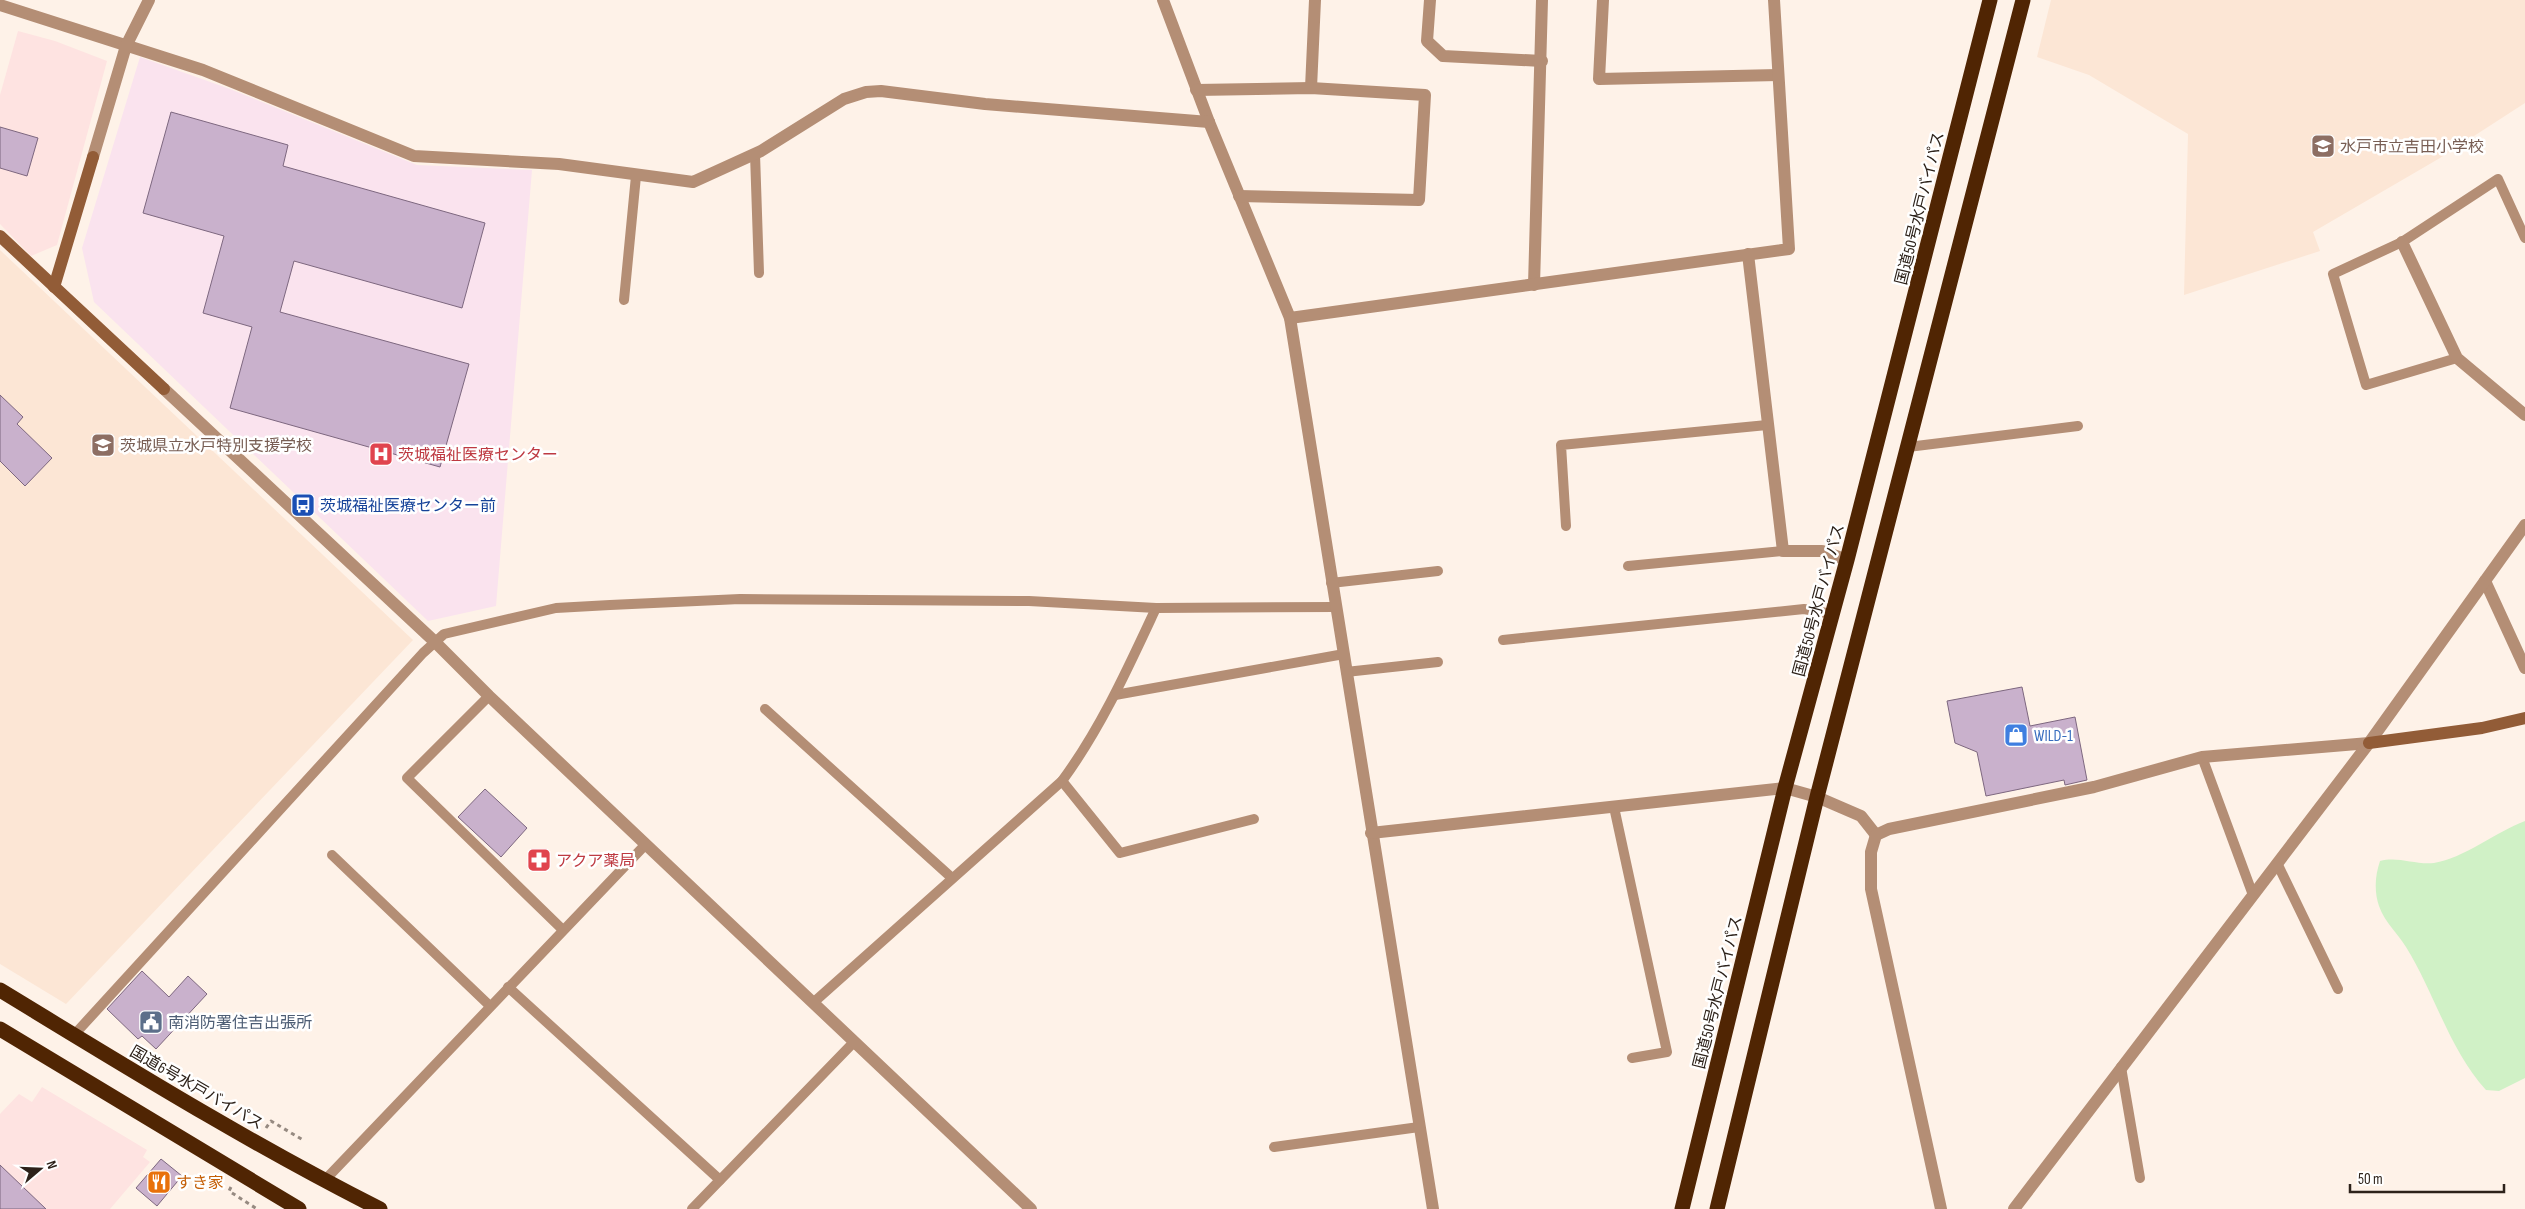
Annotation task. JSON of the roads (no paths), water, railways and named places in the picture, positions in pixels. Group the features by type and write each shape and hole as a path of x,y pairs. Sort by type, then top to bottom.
{"highway":[{"name":"国道50号水戸バイパス","path":"1682,1209 1785,788 1847,560 1990,0"},
{"path":"1717,1209 1817,797 2024,0"},
{"name":"国道6号水戸バイパス","path":"0,990 324,1181 380,1209"},
{"path":"0,1029 297,1208"}],"street":[{"path":"54,287 126,46 149,0"},
{"path":"1164,0 1208,122 1290,318 1432,1209"},
{"path":"1311,88 1315,0"},
{"path":"1430,0 1427,41 1443,56 1542,61"},
{"path":"1534,285 1542,61 1542,0"},
{"path":"1603,0 1599,79 1778,74"},
{"path":"1290,318 1789,249 1774,0"},
{"path":"0,6 203,70 414,156 559,164 636,176 693,182 755,154 844,100 866,92 881,91 985,104 1208,122"},
{"path":"1196,90 1311,88 1425,95 1419,200 1239,196"},
{"path":"0,236 434,641 489,696 1031,1209"},
{"path":"2402,242 2457,358 2525,415"},
{"path":"1748,254 1783,551 1822,551 1847,560"},
{"path":"2014,1209 2369,743 2525,525"},
{"path":"2486,581 2525,668"},
{"path":"1941,1209 1871,889 1870,852 1876,835 1890,829 2094,788 2202,757 2369,743 2482,728 2525,718"},
{"path":"1371,833 1785,788 1817,797 1860,816 1876,835"}],"lane":[{"path":"755,154 759,273"},
{"path":"624,300 636,176"},
{"path":"2457,358 2366,385 2333,274 2402,242 2498,179 2525,238"},
{"path":"1566,526 1561,445 1767,425"},
{"path":"1908,447 2078,426"},
{"path":"1628,566 1783,551"},
{"path":"1331,583 1438,571"},
{"path":"74,1035 434,641 444,634 497,620 556,608 740,599 1029,601 1156,608 1335,607"},
{"path":"814,1002 1062,781 1081,755 1115,695 1156,608"},
{"path":"1503,640 1804,609 1832,614"},
{"path":"1115,695 1344,654"},
{"path":"1346,672 1438,662"},
{"path":"489,696 407,778 563,930"},
{"path":"764,709 952,878"},
{"path":"2202,757 2253,895"},
{"path":"1062,781 1120,852 1254,819"},
{"path":"1614,807 1668,1052 1632,1058"},
{"path":"324,1181 646,844"},
{"path":"332,855 490,1006"},
{"path":"2277,863 2338,989"},
{"path":"508,987 720,1180"},
{"path":"692,1209 854,1042"},
{"path":"2121,1067 2140,1178"},
{"path":"1274,1147 1419,1127"}],"place":[{"name":"水戸市立吉田小学校","path":"2323,146"},
{"name":"茨城県立水戸特別支援学校","path":"103,445"},
{"name":"茨城福祉医療センター","path":"381,454"},
{"name":"茨城福祉医療センター前","path":"303,505"},
{"name":"WILD-1","path":"2016,735"},
{"name":"アクア薬局","path":"539,860"},
{"name":"南消防署住吉出張所","path":"151,1022"},
{"name":"すき家","path":"159,1182"}]}
